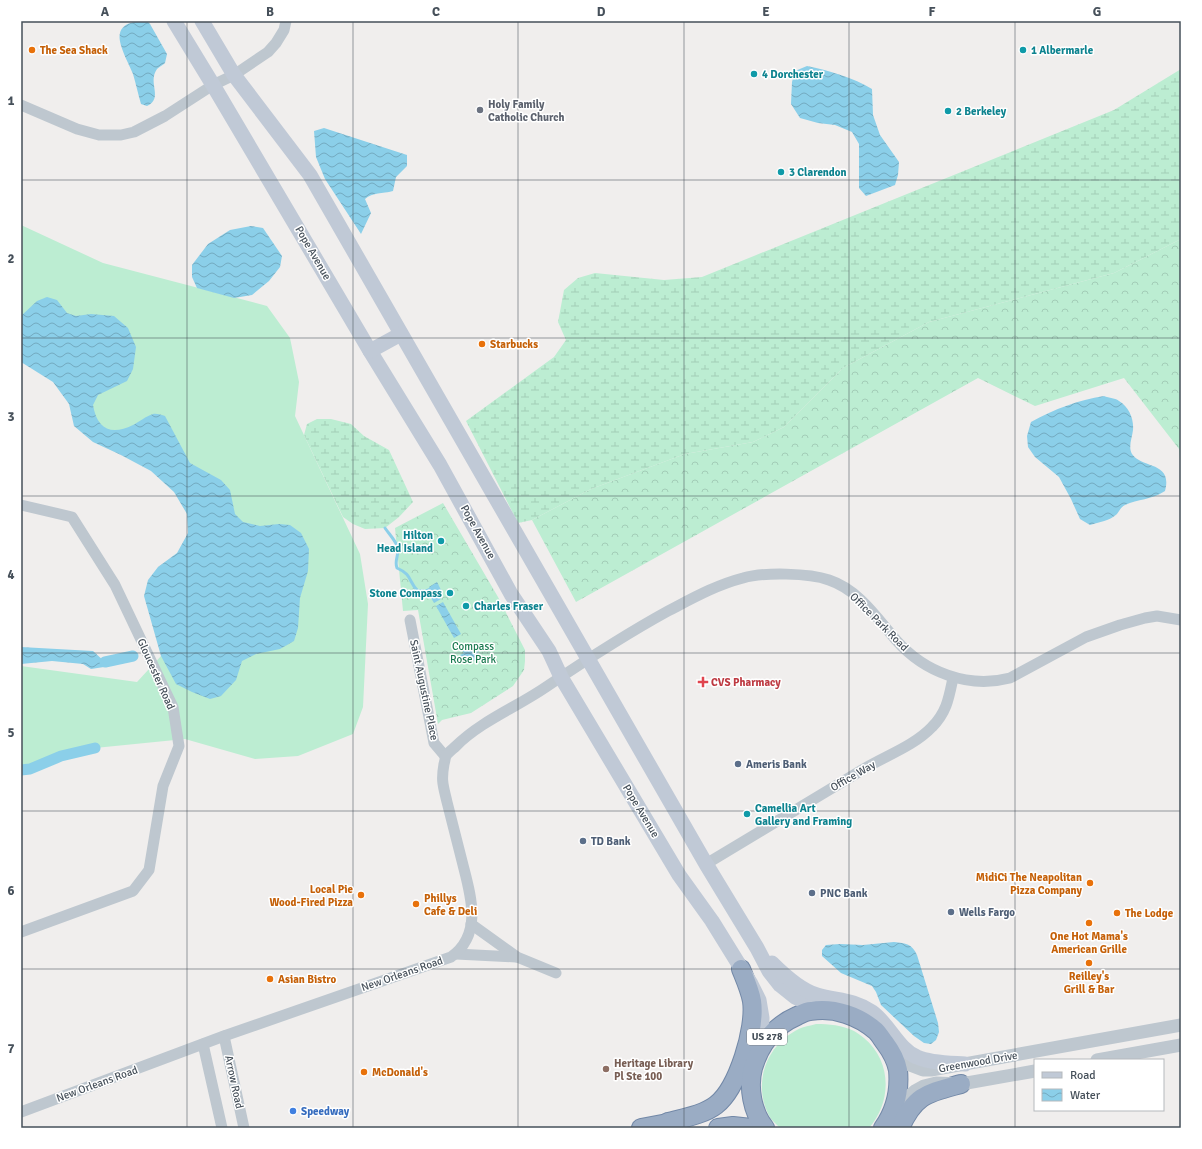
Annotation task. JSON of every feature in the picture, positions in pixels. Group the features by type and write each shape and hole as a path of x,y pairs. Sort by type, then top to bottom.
{"highway":[{"path":"641,1128 695,1115 715,1106 726,1095 733,1084 742,1060 752,1019 752,1000 741,969"},
{"name":"US 278","path":"765,1128 761,1123 752,1101 751,1075 761,1048 768,1036 786,1021 810,1011 834,1011 855,1017 876,1032 891,1052 898,1069 898,1089 894,1109 883,1128"},
{"path":"668,1122 695,1118 720,1111 731,1102 751,1075"},
{"path":"900,1128 916,1101 922,1096 930,1092 961,1084"},
{"path":"718,1128 734,1126 751,1128"}],"main road":[{"name":"Pope Avenue","path":"174,21 370,351 440,465 511,594 549,651 561,677 679,875 712,921 751,984 759,1000 762,1018 761,1048"},
{"path":"202,21 234,75 310,175 706,864 758,948 768,971 780,985 795,997 824,1011"},
{"path":"370,351 401,334"},
{"path":"758,948 783,974 805,990 852,1002 873,1013 882,1020 903,1046 915,1056 927,1060 965,1064"}],"street":[{"path":"21,105 77,130 99,135 121,135 134,132 165,116 213,85 234,75 268,52 284,30 286,21"},
{"name":"Gloucester Road","path":"21,505 72,518 115,585 173,707 179,746 163,786 149,870 133,891 21,932"},
{"name":"Office Park Road","path":"561,677 634,630 708,590 745,577 783,574 809,575 829,580 843,586 861,600 897,641 919,660 936,671 953,678 970,680 999,681 1010,678 1086,637 1113,627 1156,616 1181,620"},
{"name":"Saint Augustine Place","path":"410,620 434,743 445,756"},
{"path":"445,756 467,735 561,677"},
{"name":"Office Way","path":"706,864 864,769 917,739 932,727 942,714 948,702 953,678"},
{"name":"New Orleans Road","path":"21,1112 224,1036 456,954 467,939 471,924 472,903 442,780 445,756"},
{"path":"471,924 489,936 505,950 517,957 556,974"},
{"path":"456,954 517,957"},
{"name":"Greenwood Drive","path":"894,1059 923,1070 931,1070 1181,1025"},
{"name":"Arrow Road","path":"224,1036 244,1128"},
{"name":"Arrow Road","path":"202,1044 222,1128"},
{"path":"1103,1059 1181,1045"},
{"name":"Greenwood Drive","path":"894,1109 915,1090 924,1086 936,1083 961,1084 1034,1071"}],"green space":[{"path":"1181,69 1181,239 1114,273 929,322 843,368 784,427 753,442 685,454 591,489 532,520 518,523 466,421 554,357 566,340 558,322 564,290 578,278 595,273 664,280 702,277 1114,110"},
{"path":"21,225 103,263 267,306 290,338 299,382 295,416 360,554 368,604 363,707 353,734 298,756 255,759 185,739 95,748 61,756 30,769 21,770 21,666 137,682 161,656 213,504 90,432 73,370 21,355"},
{"path":"1181,239 1181,470 1179,449 1124,378 1035,406 978,378 576,602 532,520 591,489 685,454 753,442 784,427 843,368 929,322 1114,273"},
{"path":"317,419 331,419 351,424 364,436 389,450 413,502 399,517 385,528 365,529 353,524 343,517 304,435 307,424"},
{"name":"Compass Rose Park","path":"443,503 498,597 525,650 525,661 524,670 513,686 471,713 442,720 438,724 418,610 403,611 395,528"},
{"path":"816,1024 835,1025 854,1031 873,1047 880,1058 886,1082 885,1094 877,1118 869,1128 780,1128 771,1119 765,1107 762,1095 764,1070 769,1058 784,1038 800,1028"}],"water":[{"path":"147,21 167,54 165,63 157,69 154,74 154,99 152,103 147,106 141,104 133,74 120,42 120,33 127,24"},
{"path":"807,66 841,75 872,89 873,115 880,135 899,162 898,175 895,185 866,196 859,188 859,144 852,132 835,125 818,123 800,118 791,104 792,82 795,71"},
{"path":"324,128 407,155 407,166 396,177 393,191 374,194 365,199 371,213 361,234 325,179 316,157 314,131"},
{"path":"251,226 263,228 282,256 280,267 269,281 252,295 234,298 197,288 192,277 192,265 208,244 230,230"},
{"path":"47,297 57,300 67,313 76,316 91,314 114,316 128,328 136,347 133,369 127,381 98,395 93,405 98,420 102,425 112,430 118,430 133,425 153,414 165,416 190,463 221,480 230,490 235,514 243,522 260,526 279,524 290,525 301,533 309,549 308,571 300,598 298,628 294,641 280,649 256,654 242,661 236,680 221,696 210,699 176,684 161,656 144,596 148,580 158,567 177,553 188,533 187,514 174,492 151,471 93,442 74,426 69,404 53,382 21,362 21,316 37,301"},
{"path":"1104,396 1118,400 1126,407 1132,418 1133,430 1130,445 1132,454 1142,462 1161,470 1165,475 1165,491 1155,496 1125,505 1111,518 1090,525 1080,519 1059,477 1035,457 1028,447 1027,436 1031,422 1040,417 1076,403"},
{"path":"437,582 441,590 437,593 441,599 434,603 428,593 431,591 429,587"},
{"path":"443,602 461,634 454,638 436,606"},
{"path":"474,643 479,651 477,652 480,657 472,661 469,656 463,659 460,655 464,653 461,648 466,645 467,647"},
{"path":"21,647 93,651 105,662 104,667 91,669 83,664 52,661 21,664"},
{"path":"894,942 911,946 917,955 938,1023 939,1032 936,1040 931,1044 924,1043 914,1036 881,1005 872,986 841,973 822,956 822,950 826,945 863,945"}],"waterway":[{"path":"385,528 398,548 396,563 397,568 406,573 418,591 426,591 430,589"},
{"path":"105,662 133,656"},
{"path":"21,770 30,769 61,756 95,748"}],"place":[{"name":"The Sea Shack","path":"32,50"},
{"name":"1 Albermarle","path":"1023,50"},
{"name":"4 Dorchester","path":"754,74"},
{"name":"Holy Family Catholic Church","path":"480,110"},
{"name":"2 Berkeley","path":"948,111"},
{"name":"3 Clarendon","path":"781,172"},
{"name":"Starbucks","path":"482,344"},
{"name":"Hilton Head Island","path":"441,541"},
{"name":"Stone Compass","path":"450,593"},
{"name":"Charles Fraser","path":"466,606"},
{"name":"CVS Pharmacy","path":"703,682"},
{"name":"Ameris Bank","path":"738,764"},
{"name":"Camellia Art Gallery and Framing","path":"747,814"},
{"name":"TD Bank","path":"583,841"},
{"name":"MidiCi The Neapolitan Pizza Company","path":"1090,883"},
{"name":"PNC Bank","path":"812,893"},
{"name":"Local Pie Wood-Fired Pizza","path":"361,895"},
{"name":"Phillys Cafe & Deli","path":"416,904"},
{"name":"Wells Fargo","path":"951,912"},
{"name":"The Lodge","path":"1117,913"},
{"name":"One Hot Mama's American Grille","path":"1089,923"},
{"name":"Reilley's Grill & Bar","path":"1089,963"},
{"name":"Asian Bistro","path":"270,979"},
{"name":"Heritage Library Pl Ste 100","path":"606,1069"},
{"name":"McDonald's","path":"364,1072"},
{"name":"Speedway","path":"293,1111"}]}
